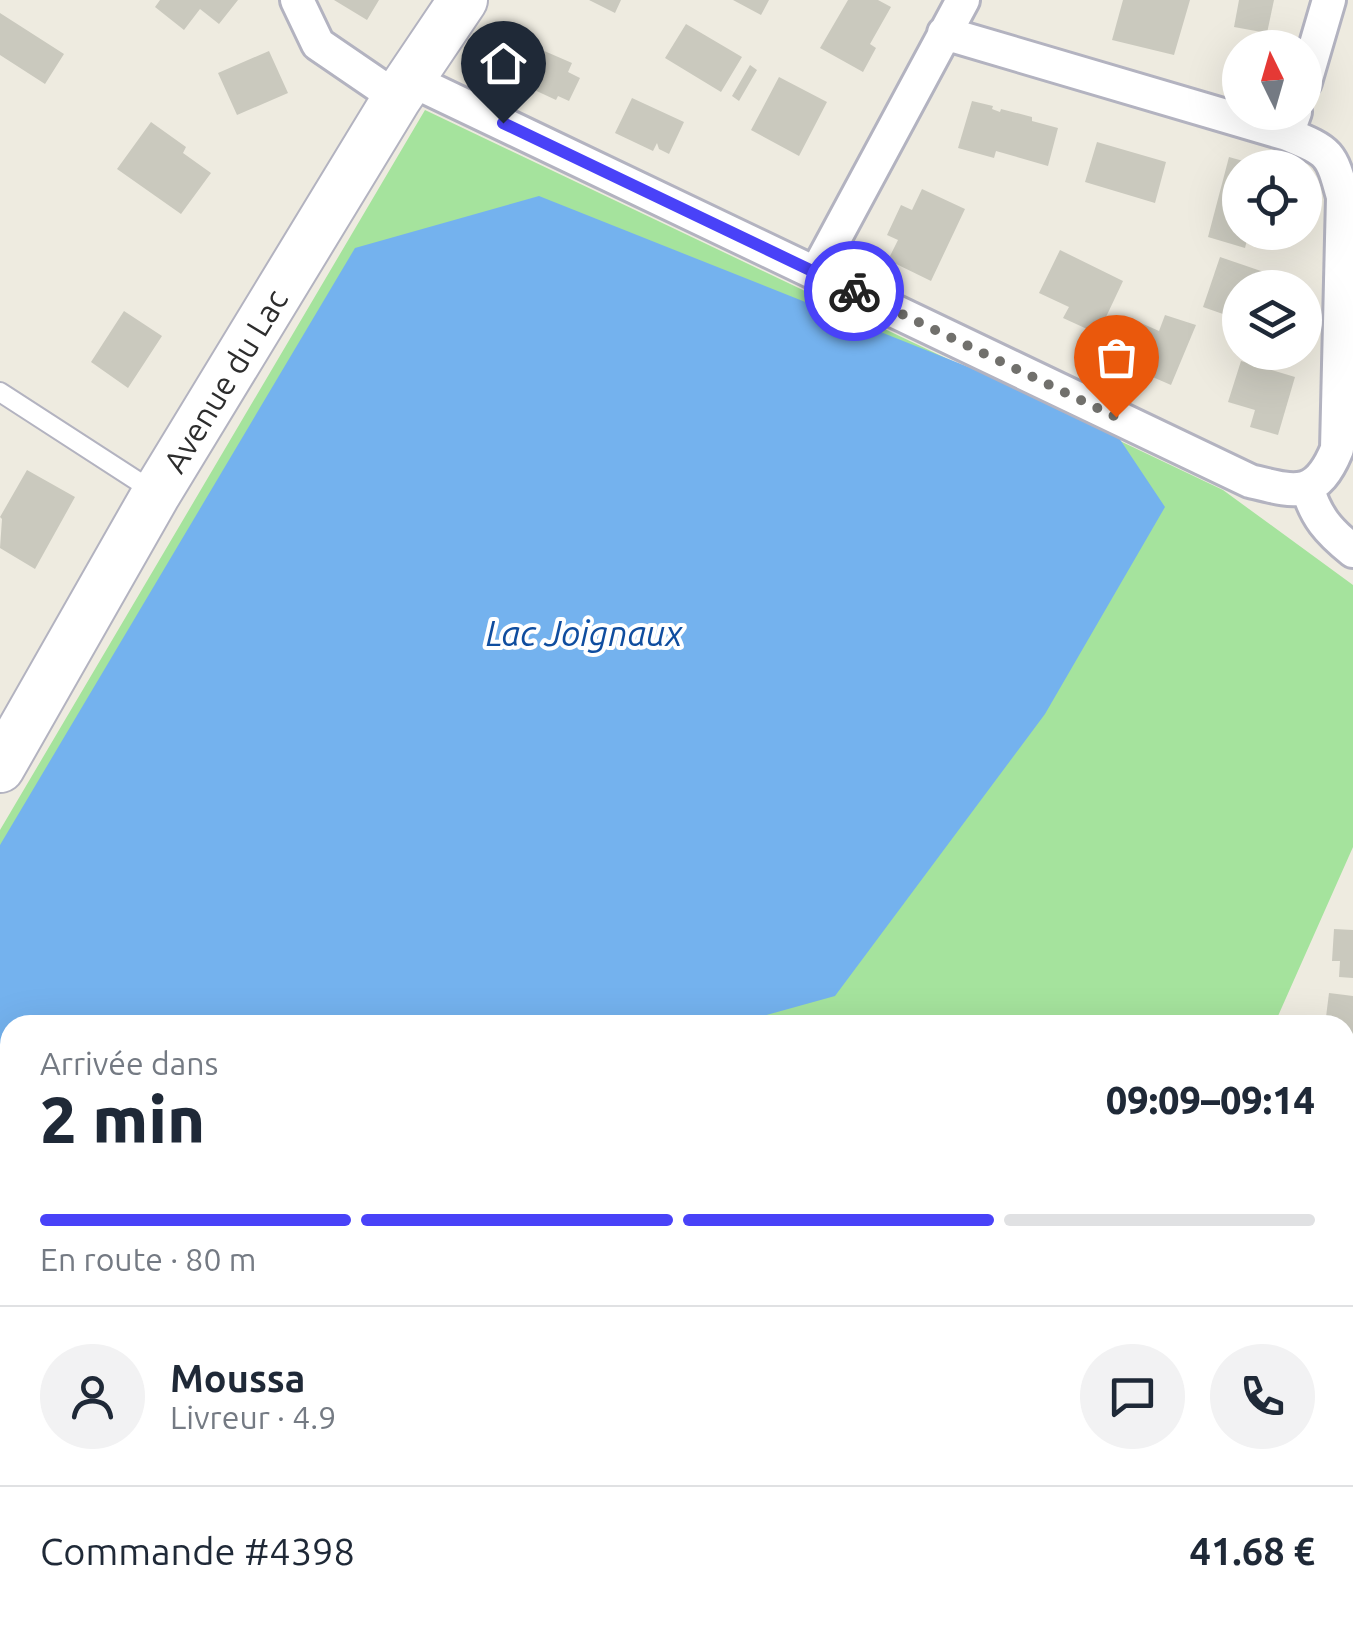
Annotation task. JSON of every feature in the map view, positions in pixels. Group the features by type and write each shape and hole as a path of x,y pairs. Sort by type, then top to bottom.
{"main road":[{"name":"Avenue du Lac","path":"0,768 156,494 404,89 463,0"}],"street":[{"path":"297,0 318,44 404,89 816,273 1250,480 1295,492 1328,470 1337,449 1342,198 1335,165 1299,130"},
{"path":"816,273 963,0"},
{"path":"1320,30 1328,0"},
{"path":"944,34 1222,105"},
{"path":"1307,487 1314,510 1332,535 1353,551"}],"lane":[{"path":"0,392 156,494"}],"green space":[{"name":"Lac Joignaux","path":"425,110 1223,490 1353,585 1353,847 1278,1015 0,1015 0,830"}],"water":[{"name":"Lac Joignaux","path":"539,196 1109,423 1165,507 1045,714 835,996 766,1015 0,1015 0,845 355,248"}],"building":[{"path":"160,0 238,0 219,24 200,9 184,30 155,7"},
{"path":"334,0 379,0 367,20"},
{"path":"589,0 621,0 615,13"},
{"path":"733,0 769,0 761,15"},
{"path":"848,0 878,0 891,7 870,44 876,48 863,72 820,48"},
{"path":"1123,0 1190,0 1174,55 1112,40"},
{"path":"1239,0 1274,0 1268,30 1234,27"},
{"path":"0,13 64,54 45,84 0,55"},
{"path":"686,24 742,57 721,92 665,58"},
{"path":"505,34 572,63 568,72 580,78 569,101 558,96 556,100 490,67"},
{"path":"269,51 288,93 237,115 218,73"},
{"path":"750,65 757,70 739,101 732,96"},
{"path":"779,77 827,102 799,156 751,130"},
{"path":"632,98 684,122 669,154 659,149 657,143 653,151 615,133"},
{"path":"972,101 1058,128 1048,166 996,151 994,158 958,148"},
{"path":"151,122 186,147 183,153 211,173 181,214 117,169"},
{"path":"1097,142 1166,162 1155,203 1085,182"},
{"path":"1222,184 1222,241 1208,237"},
{"path":"922,189 965,209 931,281 888,260 898,240 887,235 901,205 912,210"},
{"path":"1060,250 1123,281 1098,334 1063,318 1069,307 1039,293"},
{"path":"1220,257 1258,270 1222,270 1222,314 1203,307"},
{"path":"124,311 162,336 128,388 91,362"},
{"path":"1165,315 1196,325 1171,385 1125,361 1141,323 1159,331"},
{"path":"1238,370 1271,370 1295,377 1278,435 1250,427 1255,410 1228,402"},
{"path":"27,470 75,497 35,569 0,548 0,517"},
{"path":"1334,929 1353,930 1353,978 1339,977 1340,961 1332,961"},
{"path":"1329,993 1353,996 1353,1015 1326,1015"}],"way so far":[{"path":"854,291 1116,417"}],"route":[{"path":"503,123 854,291"}]}
